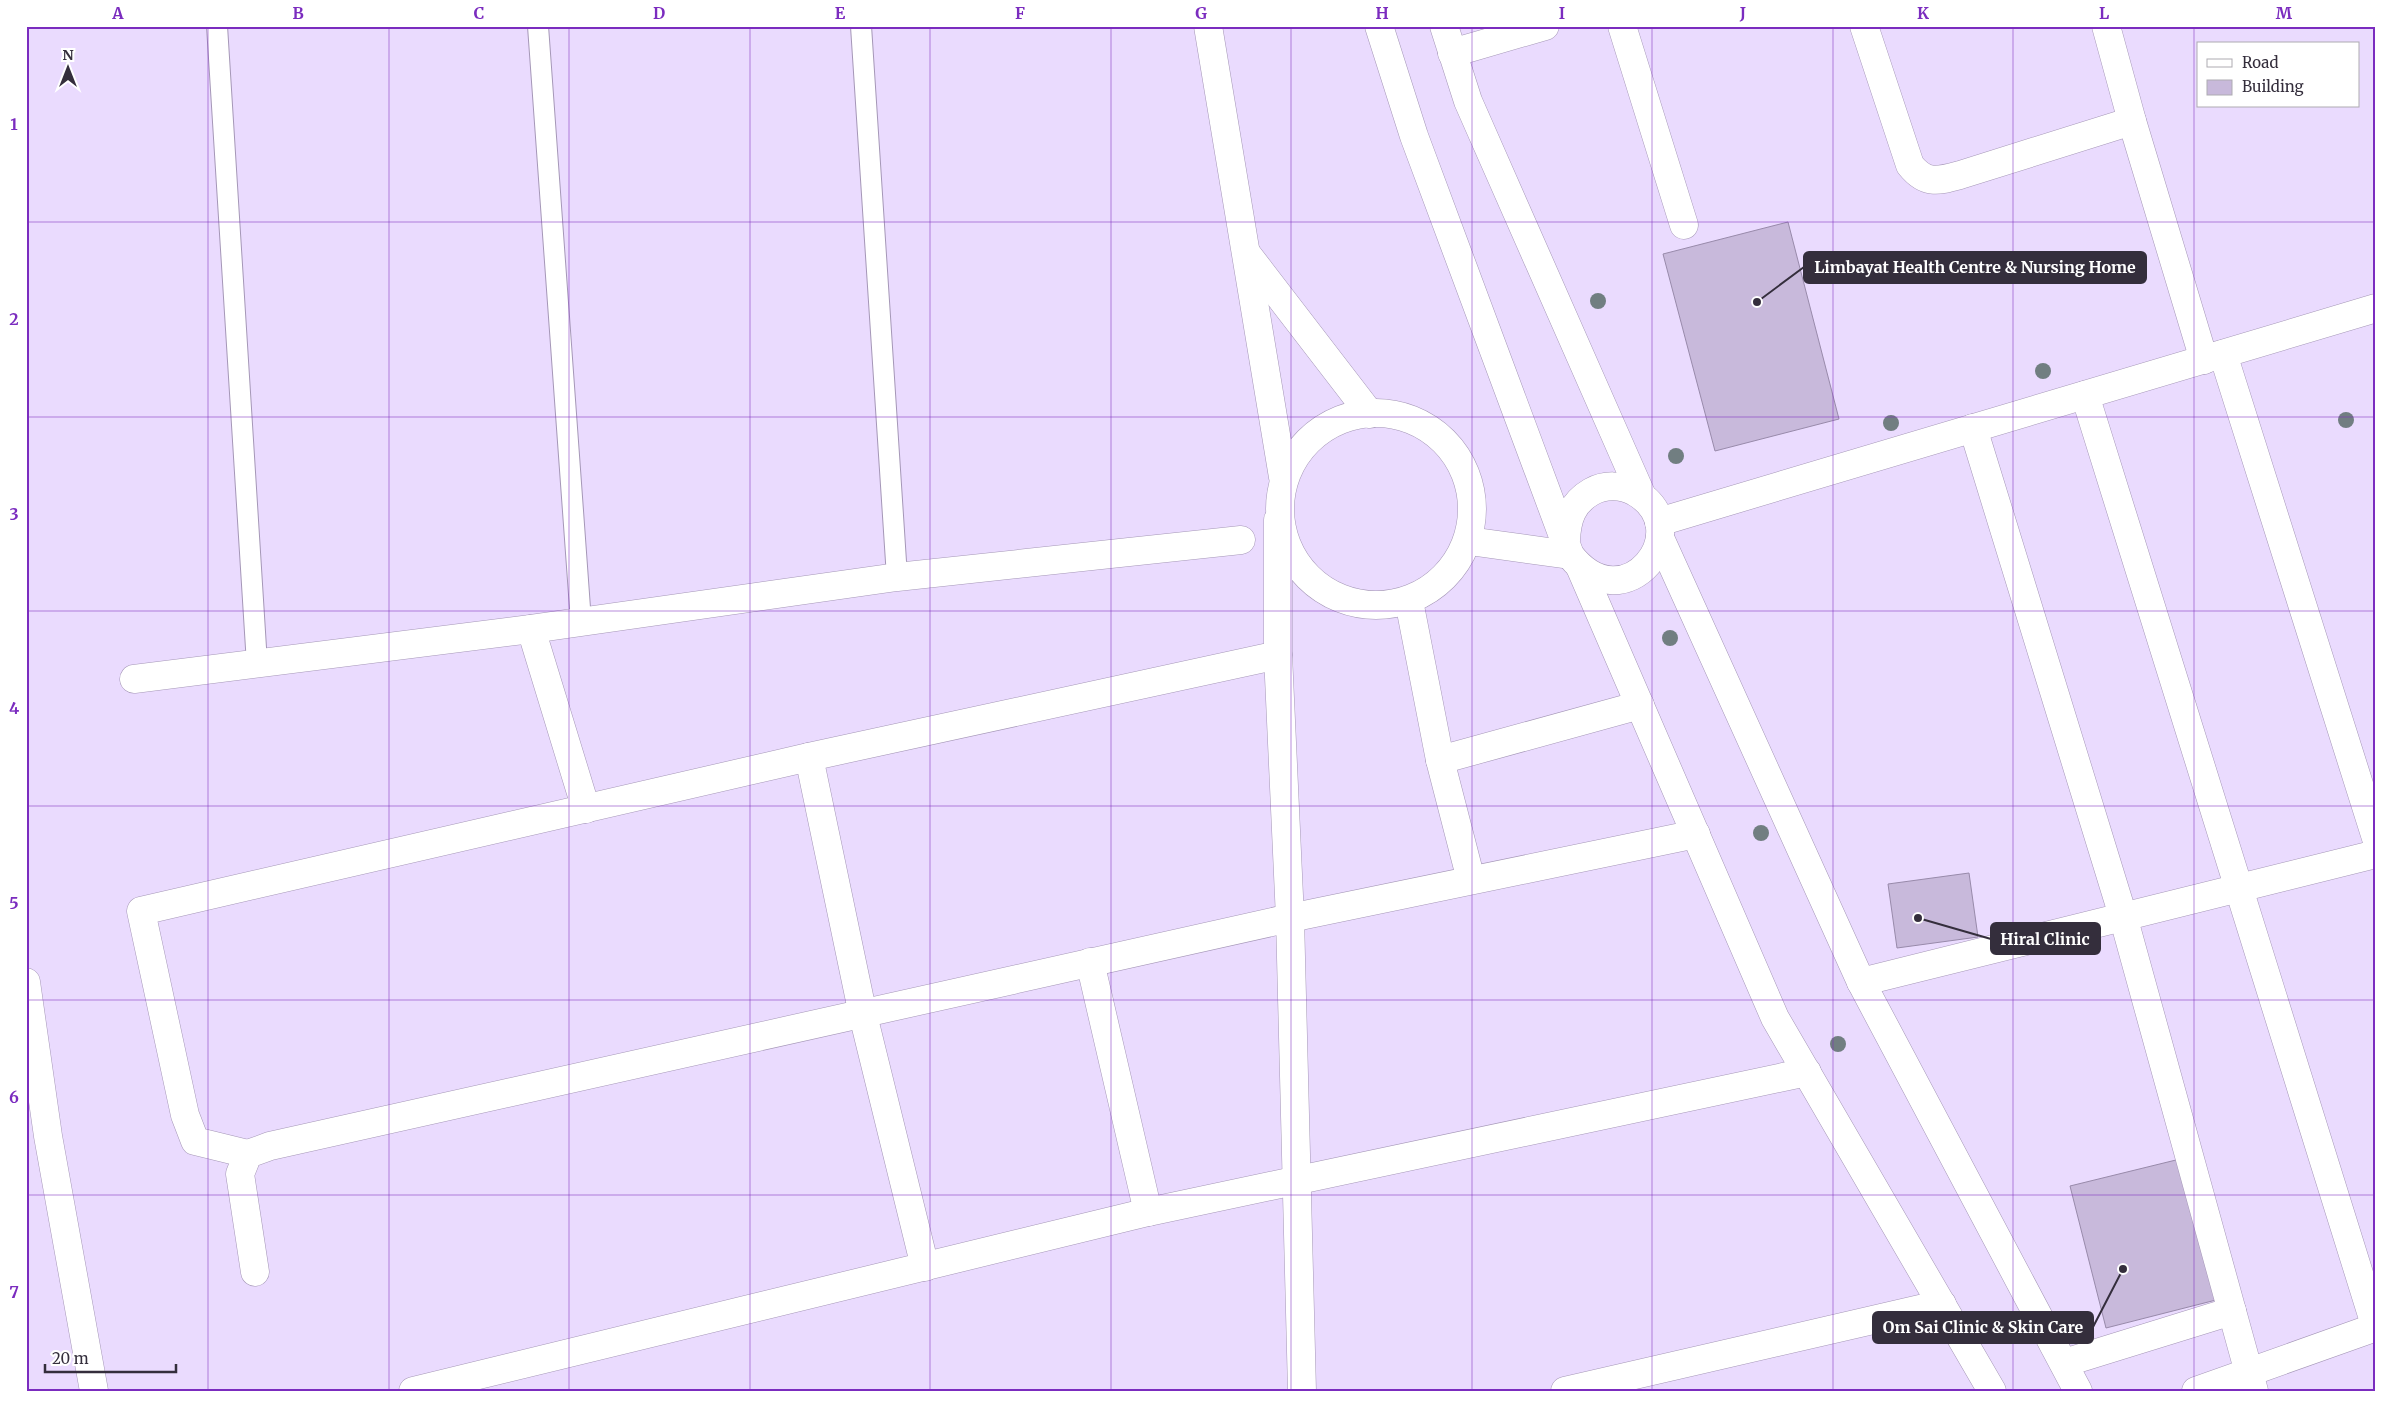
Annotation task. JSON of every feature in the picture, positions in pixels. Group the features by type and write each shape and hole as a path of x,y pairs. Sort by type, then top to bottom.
{"street":[{"path":"1208,26 1283,478 1278,520 1278,655 1290,918 1302,1391"},
{"path":"1379,26 1414,136 1572,554 1640,705 1775,1018 1992,1391"},
{"path":"1444,26 1468,101 1642,496 1652,508 1660,530 1861,982 2078,1391"},
{"path":"1452,53 1545,26"},
{"path":"1622,26 1684,225"},
{"path":"1864,26 1910,165 1920,177 1938,181 2132,121"},
{"path":"2106,26 2132,121 2214,357 2376,838"},
{"path":"1244,251 1370,414"},
{"path":"1660,530 1973,428 2376,308"},
{"path":"2085,395 2237,888 2376,1327 2251,1381 2196,1391"},
{"path":"1278,520 1293,561 1324,592 1366,606 1409,601 1446,578 1469,541 1474,498 1459,456 1428,426 1387,412 1343,417 1306,440 1283,478"},
{"path":"1973,428 2123,916 2251,1381"},
{"path":"1642,496 1627,488 1612,486 1596,489 1582,497 1572,509 1566,524 1572,554 1592,576 1607,580 1622,580 1636,574 1648,565 1657,552 1660,530"},
{"path":"134,679 531,629 897,577 1242,540"},
{"path":"1469,541 1572,554"},
{"path":"1409,601 1440,760 1471,880"},
{"path":"531,629 586,809"},
{"path":"1278,655 809,757 141,911 185,1115 195,1141 248,1154 270,1146 863,1015 1090,962 1290,918 1696,834"},
{"path":"1440,760 1640,705"},
{"path":"809,757 863,1015 925,1267"},
{"path":"1861,982 2376,854"},
{"path":"1090,962 1148,1212"},
{"path":"26,982 37,1138 94,1391"},
{"path":"413,1391 1148,1212 1807,1072"},
{"path":"248,1154 240,1174 255,1272"},
{"path":"1565,1391 1942,1304"},
{"path":"2064,1363 2232,1311"}],"lane":[{"path":"217,26 256,664"},
{"path":"538,26 582,622"},
{"path":"861,26 897,577"}],"building":[{"path":"1788,222 1839,419 1715,451 1663,254"},
{"path":"1969,873 1978,937 1897,948 1888,884"},
{"path":"2180,1159 2216,1300 2106,1328 2070,1186"}],"place":[{"name":"Limbayat Health Centre & Nursing Home","path":"1757,302"},
{"name":"Hiral Clinic","path":"1918,918"},
{"name":"Om Sai Clinic & Skin Care","path":"2123,1269"}]}
